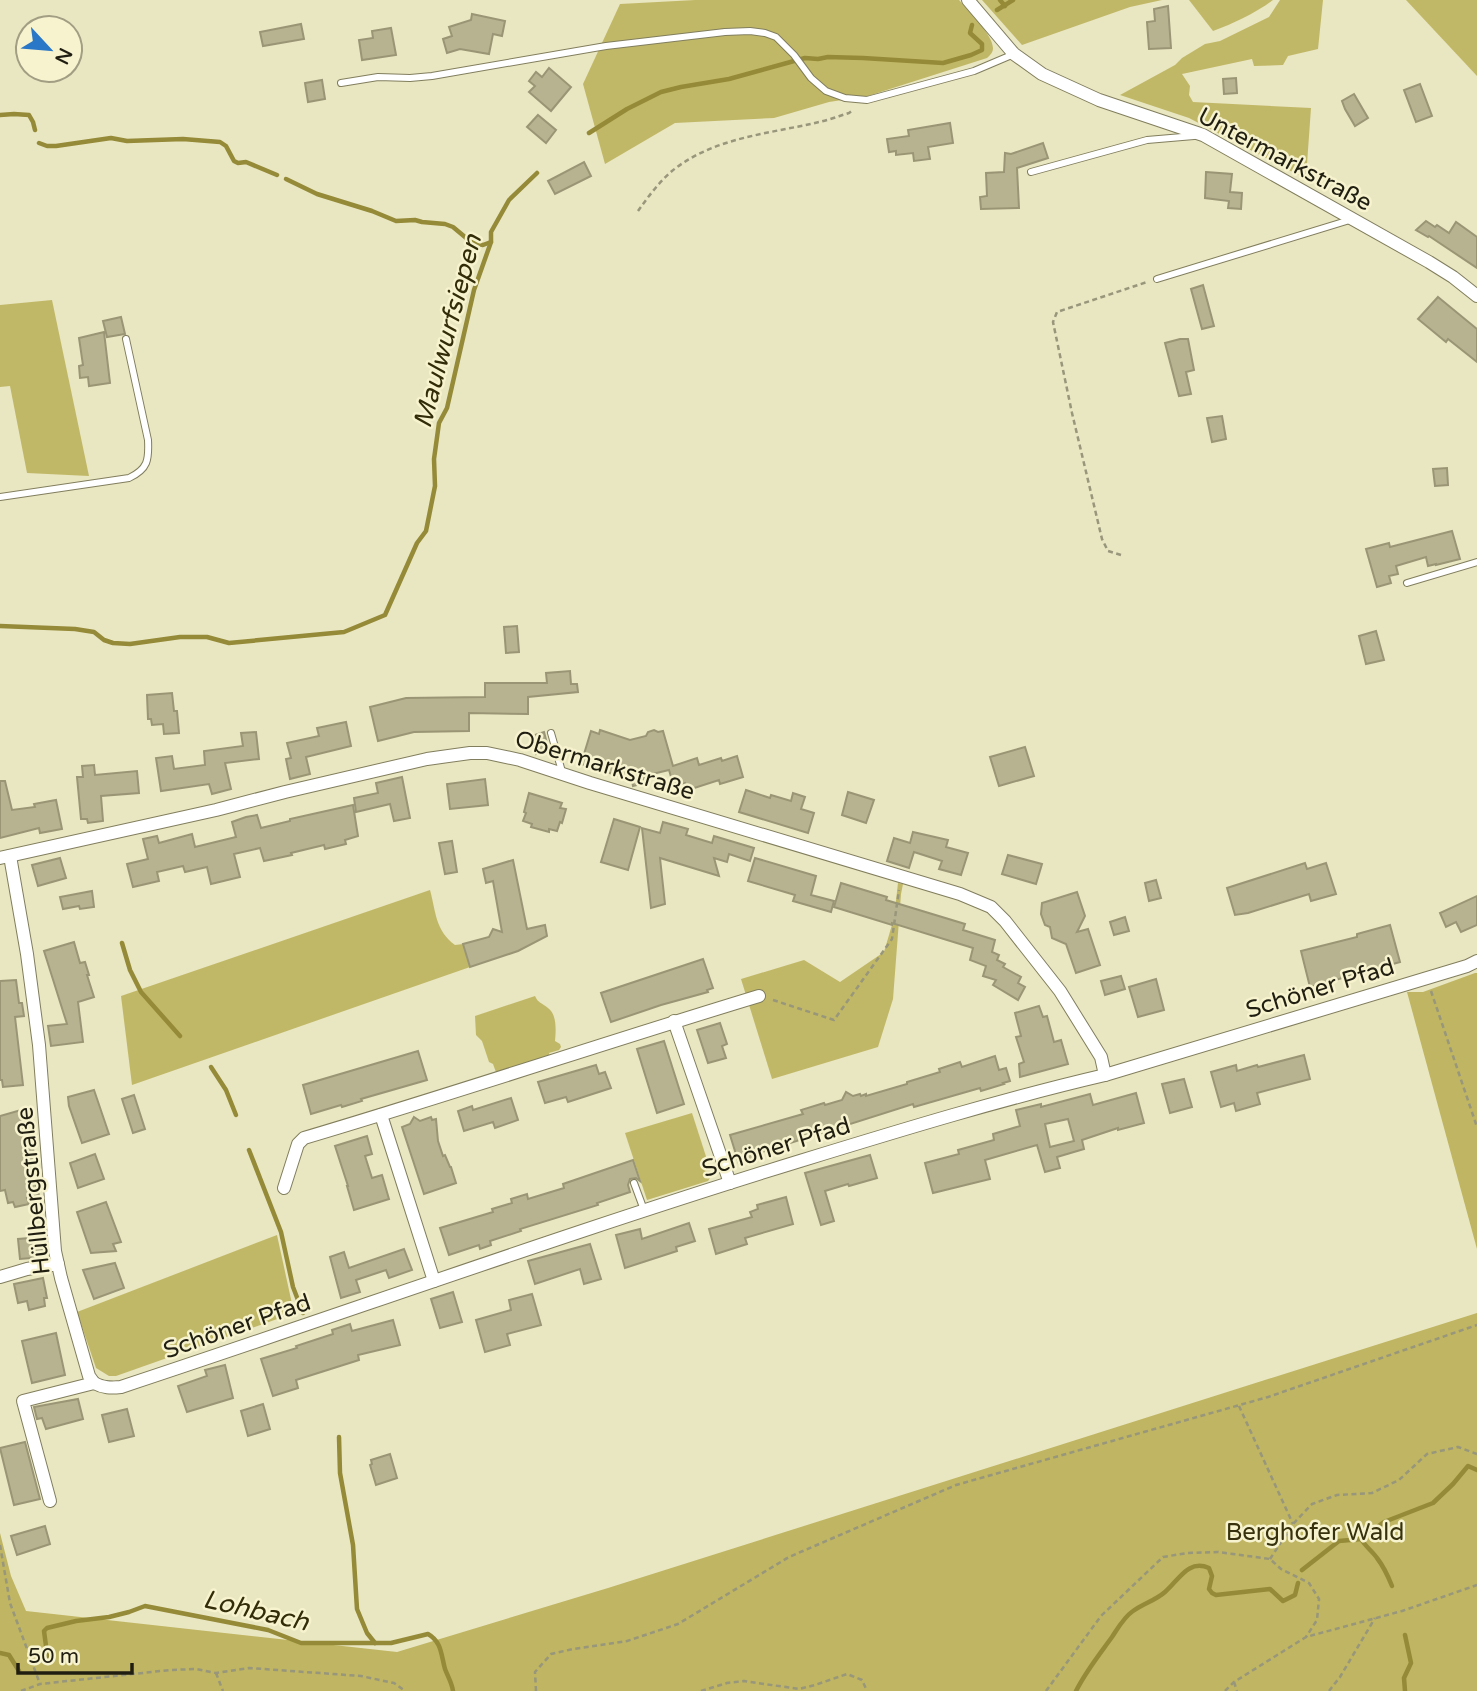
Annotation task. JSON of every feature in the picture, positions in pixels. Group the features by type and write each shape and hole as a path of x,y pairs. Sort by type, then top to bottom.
{"street":[{"name":"Untermarkstraße","path":"968,0 1014,54 1042,74 1100,100 1203,135 1429,262 1477,296"},
{"name":"Obermarkstraße","path":"5,857 451,755 470,753 504,756 960,894 990,907 1005,920 1060,991 1101,1057 1105,1075"},
{"name":"Hüllbergstraße","path":"5,857 25,942 39,1045 58,1264 89,1376 94,1383"},
{"name":"Schöner Pfad","path":"94,1383 108,1388 121,1387 644,1210 846,1147 1105,1075 1477,961"},
{"path":"284,1188 298,1144 304,1138 759,996"},
{"path":"674,1021 730,1183"},
{"path":"381,1115 433,1281"},
{"path":"0,1277 58,1264"},
{"path":"50,1501 23,1401 94,1383"}],"lane":[{"path":"341,83 378,77 432,76 606,46 750,30 776,37 826,92 845,98 867,100 974,71 1014,54"},
{"path":"1031,172 1147,140 1203,135"},
{"path":"1157,279 1355,219"},
{"path":"0,497 129,478 146,465 149,456 148,440 126,339"},
{"path":"1407,583 1477,562"},
{"path":"551,733 563,775"},
{"path":"634,1183 644,1210"}],"path":[{"path":"638,211 671,171 696,155 726,143 849,113 867,100"},
{"path":"1121,555 1108,551 1102,539 1053,322 1057,312 1157,279"},
{"path":"759,996 834,1020 892,939 902,877"},
{"path":"1427,978 1477,1127"},
{"path":"536,1691 535,1672 551,1654 627,1641 678,1624 789,1557 956,1485 1282,1393 1477,1325"},
{"path":"1238,1406 1293,1524"},
{"path":"1270,1559 1293,1524 1312,1504 1337,1495 1372,1493 1399,1480 1427,1454 1458,1447 1477,1454"},
{"path":"0,1545 10,1603 40,1684"},
{"path":"1046,1691 1101,1616 1163,1557 1218,1552 1270,1559 1281,1569 1309,1583 1319,1599 1317,1620 1306,1637"},
{"path":"1225,1691 1234,1682 1306,1637 1402,1611 1477,1585"},
{"path":"1329,1691 1375,1618"},
{"path":"21,1691 40,1684 170,1670 196,1669 216,1673 249,1668 361,1676 394,1683 405,1691"},
{"path":"216,1673 223,1691"},
{"path":"701,1691 744,1681 799,1689 847,1674 862,1680 867,1691"},
{"path":"1234,1682 1237,1691"}],"shaded area":[{"path":"695,0 959,0 985,30 993,50 987,58 868,96 829,102 774,118 675,123 605,164 583,84 620,4"},
{"path":"982,0 1162,0 1130,7 1022,45"},
{"path":"1189,0 1273,0 1244,18 1213,31"},
{"path":"1280,0 1323,0 1318,49 1288,56 1283,65 1254,66 1252,59 1182,74 1190,86 1189,95 1193,102 1311,108 1306,178 1189,118 1120,95 1175,65 1205,44 1220,41 1269,17"},
{"path":"1406,0 1477,0 1477,76"},
{"path":"52,300 89,476 27,473 10,386 0,387 0,305"},
{"path":"898,883 903,884 893,999 878,1047 772,1079 741,979 804,960 840,982 884,952 894,918"},
{"path":"430,890 440,927 455,945 463,944 470,967 132,1085 121,996"},
{"path":"535,996 553,1014 555,1041 561,1047 549,1053 550,1057 497,1075 482,1041 476,1035 475,1016"},
{"path":"692,1113 712,1175 708,1181 647,1200 625,1133"},
{"path":"277,1235 294,1313 116,1376 109,1376 96,1368 77,1312"}],"green space":[{"path":"1475,973 1477,1249 1407,992 1423,992"},
{"name":"Berghofer Wald","path":"1477,1313 1477,1691 0,1691 0,1533 11,1576 26,1611 397,1652 608,1588"}],"building":[{"path":"1168,6 1171,48 1149,49 1147,22 1155,21 1154,9"},
{"path":"472,14 505,21 502,36 493,34 489,54 460,49 447,53 443,39 452,36 449,27 471,20"},
{"path":"301,24 304,39 263,46 260,32"},
{"path":"391,28 396,55 362,60 359,40 373,38 372,31"},
{"path":"549,68 571,87 551,111 529,92 535,86 529,81 536,72 542,77"},
{"path":"1236,78 1237,93 1224,94 1223,79"},
{"path":"322,80 325,99 308,102 305,83"},
{"path":"1420,84 1432,116 1416,122 1404,90"},
{"path":"1354,94 1368,118 1355,126 1342,101"},
{"path":"538,115 556,130 546,143 527,127"},
{"path":"950,123 953,143 928,147 930,159 914,161 913,153 896,155 896,151 889,152 887,139 909,136 908,130"},
{"path":"1043,143 1048,158 1017,168 1019,208 981,209 980,197 987,196 986,173 1004,172 1005,153 1011,154"},
{"path":"584,162 591,176 555,194 548,181"},
{"path":"1206,172 1232,174 1230,192 1242,193 1241,209 1228,208 1229,201 1205,198"},
{"path":"1426,221 1449,233 1456,222 1477,237 1477,268 1416,230"},
{"path":"1203,285 1214,326 1202,329 1191,289"},
{"path":"1438,297 1477,329 1477,362 1418,319"},
{"path":"121,317 125,334 107,337 103,321"},
{"path":"104,332 110,383 89,386 88,377 80,378 79,366 83,365 79,338"},
{"path":"1188,339 1194,370 1186,372 1191,394 1179,396 1165,343"},
{"path":"1222,416 1226,439 1212,442 1207,418"},
{"path":"1447,468 1448,485 1435,486 1433,469"},
{"path":"1452,531 1460,559 1428,566 1426,557 1396,566 1398,574 1389,576 1391,583 1377,587 1366,549 1389,543 1390,547"},
{"path":"517,626 519,652 506,653 504,627"},
{"path":"1376,631 1384,660 1366,664 1359,636"},
{"path":"570,671 571,684 577,684 578,692 528,697 528,714 469,713 469,731 414,732 378,741 370,707 406,698 485,697 485,683 547,683 546,673"},
{"path":"172,693 179,733 164,734 163,724 152,725 151,719 148,719 147,695"},
{"path":"346,722 351,746 306,757 310,774 290,779 286,759 291,758 287,743 319,736 317,728"},
{"path":"600,730 630,740 646,736 654,730 663,731 673,766 697,758 699,765 737,756 743,777 720,784 719,780 688,790 685,783 674,787 669,770 644,776 645,783 633,786 632,780 581,764 591,731 599,734"},
{"path":"256,732 259,759 225,763 231,789 212,794 209,784 161,791 156,758 172,756 174,769 205,765 204,751 243,746 241,733"},
{"path":"544,732 549,751 536,754 532,736"},
{"path":"1025,747 1034,776 999,786 990,757"},
{"path":"94,765 95,775 137,771 139,793 101,796 103,821 88,823 87,819 81,819 77,777 83,777 82,766"},
{"path":"402,777 410,818 394,821 390,804 356,812 354,798 378,793 376,783"},
{"path":"485,779 488,805 450,809 447,784"},
{"path":"0,781 5,781 12,810 35,807 34,804 56,800 62,829 40,833 39,828 0,838"},
{"path":"746,790 791,801 793,793 805,797 801,809 814,813 808,833 739,812"},
{"path":"848,792 874,800 866,823 842,815"},
{"path":"529,793 562,803 560,808 566,809 557,831 549,829 549,832 531,827 532,824 523,821"},
{"path":"353,805 358,836 345,840 346,844 325,849 324,845 264,861 260,848 234,854 240,877 211,884 207,867 185,872 183,866 157,872 159,881 133,887 127,864 148,859 143,839 157,836 159,843 192,834 195,847 236,837 232,822 246,817 257,815 261,828"},
{"path":"614,819 640,827 628,870 601,862"},
{"path":"663,822 688,829 686,835 712,843 714,836 754,848 750,861 729,854 727,862 714,858 719,876 660,858 665,904 651,908 642,828 660,833"},
{"path":"913,832 948,840 946,847 968,853 961,875 939,869 942,861 914,852 909,868 887,861 894,838 910,843"},
{"path":"452,841 457,872 445,874 439,843"},
{"path":"1008,855 1042,864 1036,884 1002,874"},
{"path":"60,858 66,878 38,886 32,865"},
{"path":"755,858 816,876 811,895 834,901 831,912 793,901 795,895 748,881"},
{"path":"513,860 527,929 545,925 547,936 518,951 470,967 463,944 489,937 493,929 502,932 493,881 486,883 483,869"},
{"path":"1305,863 1307,869 1326,863 1336,894 1311,901 1309,894 1235,915 1227,888"},
{"path":"1156,880 1161,898 1149,901 1145,883"},
{"path":"841,883 965,924 963,930 995,940 992,952 999,955 997,960 1005,964 1003,967 1021,977 1018,983 1025,987 1018,1000 993,985 996,980 983,976 986,966 970,960 973,948 834,907"},
{"path":"92,891 94,907 63,909 60,897"},
{"path":"1077,892 1085,916 1077,932 1088,929 1100,965 1076,973 1066,944 1052,938 1050,927 1045,925 1041,914 1042,903"},
{"path":"1477,896 1477,925 1461,932 1456,922 1446,927 1440,913"},
{"path":"1125,917 1129,931 1114,935 1110,922"},
{"path":"1390,925 1400,962 1310,987 1301,951 1357,937 1357,934"},
{"path":"74,942 80,963 85,962 94,997 78,1002 83,1042 51,1046 48,1026 67,1024 44,951"},
{"path":"703,959 713,988 707,990 708,992 611,1022 601,993"},
{"path":"1121,976 1125,989 1105,995 1101,981"},
{"path":"1156,979 1164,1010 1138,1017 1129,987"},
{"path":"16,980 24,1016 15,1017 23,1085 3,1087 0,1080 0,981"},
{"path":"1039,1006 1043,1017 1047,1016 1054,1042 1061,1040 1068,1064 1020,1077 1019,1064 1024,1062 1016,1037 1021,1036 1015,1013"},
{"path":"720,1023 727,1044 722,1046 726,1058 708,1063 697,1030"},
{"path":"664,1041 684,1104 657,1113 637,1049"},
{"path":"418,1051 427,1080 311,1114 303,1085"},
{"path":"1304,1055 1310,1079 1257,1093 1260,1104 1236,1111 1234,1103 1221,1107 1211,1072 1236,1065 1237,1071"},
{"path":"995,1056 999,1070 1006,1068 1010,1081 1004,1084 914,1107 913,1104 759,1153 760,1157 739,1164 730,1135 803,1114 801,1110 842,1100 846,1092 853,1096 866,1096 907,1084 960,1062 962,1067"},
{"path":"596,1065 599,1074 605,1072 611,1088 568,1102 566,1097 545,1103 538,1082"},
{"path":"1184,1079 1192,1107 1170,1113 1162,1084"},
{"path":"94,1090 109,1134 82,1143 68,1097"},
{"path":"1136,1093 1144,1123 1082,1140 1084,1149 1057,1157 1060,1168 1045,1172 1037,1145 985,1160 990,1179 933,1193 925,1163 959,1154 958,1150 994,1140 993,1134 1020,1126 1016,1110 1041,1104 1041,1107 1090,1094 1093,1105","holes":["1068,1119 1074,1141 1050,1147 1045,1124"]},
{"path":"134,1095 145,1129 133,1133 122,1099"},
{"path":"511,1098 518,1120 495,1128 493,1122 464,1131 458,1111 472,1106 473,1110"},
{"path":"28,1108 32,1124 26,1125 35,1157 31,1158 39,1182 35,1183 39,1195 27,1198 29,1204 15,1207 13,1202 8,1203 5,1190 0,1191 0,1116"},
{"path":"414,1117 420,1121 431,1117 432,1120 436,1119 438,1141 456,1183 424,1194 402,1127 410,1124"},
{"path":"367,1136 372,1154 365,1156 372,1178 382,1175 389,1199 354,1210 335,1146"},
{"path":"95,1154 104,1179 78,1188 70,1163"},
{"path":"870,1155 877,1178 825,1191 834,1221 821,1225 805,1173"},
{"path":"633,1160 640,1181 636,1178 630,1179 630,1192 597,1203 598,1205 520,1229 521,1231 490,1241 491,1245 480,1249 479,1245 449,1255 440,1228 493,1212 492,1209 512,1203 511,1199 527,1194 528,1199 564,1188 563,1184"},
{"path":"786,1197 793,1224 745,1238 747,1244 716,1254 709,1229 752,1217 750,1212 758,1209 757,1205"},
{"path":"106,1202 121,1242 113,1244 116,1251 91,1253 77,1212"},
{"path":"689,1223 695,1241 676,1247 677,1251 625,1268 616,1235 640,1229 642,1239"},
{"path":"42,1237 43,1257 20,1259 18,1239"},
{"path":"590,1244 601,1279 584,1284 580,1269 535,1284 528,1261"},
{"path":"404,1249 412,1270 389,1278 386,1270 356,1280 360,1292 341,1298 330,1257 344,1252 349,1268"},
{"path":"115,1263 124,1288 94,1299 83,1270"},
{"path":"43,1278 47,1298 44,1298 45,1306 29,1310 27,1301 18,1303 14,1284"},
{"path":"453,1292 462,1322 440,1328 431,1299"},
{"path":"532,1294 541,1325 507,1334 510,1345 485,1352 476,1320 511,1310 509,1300"},
{"path":"393,1320 400,1345 358,1355 359,1360 296,1380 298,1388 273,1396 261,1359 333,1334 332,1330 350,1324 352,1331"},
{"path":"56,1333 65,1375 32,1383 22,1341"},
{"path":"225,1365 233,1398 187,1412 178,1386 207,1376 205,1370"},
{"path":"78,1399 83,1419 46,1429 42,1418 37,1419 34,1407"},
{"path":"263,1404 270,1429 248,1436 241,1411"},
{"path":"127,1409 134,1436 109,1442 102,1415"},
{"path":"25,1442 40,1499 14,1505 0,1448"},
{"path":"390,1454 397,1478 376,1485 371,1460"},
{"path":"45,1526 50,1544 17,1555 11,1536"}],"waterway":[{"name":"Maulwurfsiepen","path":"1000,0 1005,6"},
{"name":"Maulwurfsiepen","path":"997,10 1013,0"},
{"name":"Maulwurfsiepen","path":"589,133 661,92 729,79 805,58 863,58 943,63 982,50 982,44 970,33 972,25"},
{"path":"0,115 29,115 35,130"},
{"path":"39,143 56,146 111,138 127,141 183,139 220,142 226,146 234,161 246,162 277,175"},
{"name":"Maulwurfsiepen","path":"0,626 75,629 94,632 113,643 130,644 180,637 207,637 229,643 344,632 385,615 417,543 426,531 435,486 434,459 439,423 447,408 474,290 491,242 491,232 509,200 537,173"},
{"path":"286,179 317,194 396,221 415,220 445,224 471,242 483,245 491,242"},
{"path":"122,943 130,970 141,992 180,1036"},
{"path":"211,1067 226,1090 236,1115"},
{"path":"249,1150 281,1232 293,1287 303,1313"},
{"path":"339,1437 340,1473 353,1545 357,1609 367,1633 375,1643"},
{"name":"Lohbach","path":"1302,1570 1339,1541 1361,1539 1384,1522 1433,1503 1468,1466 1477,1470"},
{"path":"1361,1539 1382,1565 1392,1586"},
{"name":"Lohbach","path":"1076,1691 1127,1616 1161,1595 1190,1568 1209,1568 1212,1576 1209,1589 1216,1595 1270,1589 1283,1601 1295,1595 1298,1583"},
{"name":"Lohbach","path":"48,1661 44,1631 47,1628 109,1617 145,1606 268,1630 301,1643 391,1643 428,1634 433,1637 442,1654 453,1691"},
{"path":"1405,1635 1411,1663 1404,1678 1405,1691"},
{"name":"Lohbach","path":"0,1653 9,1655 19,1671"}]}
